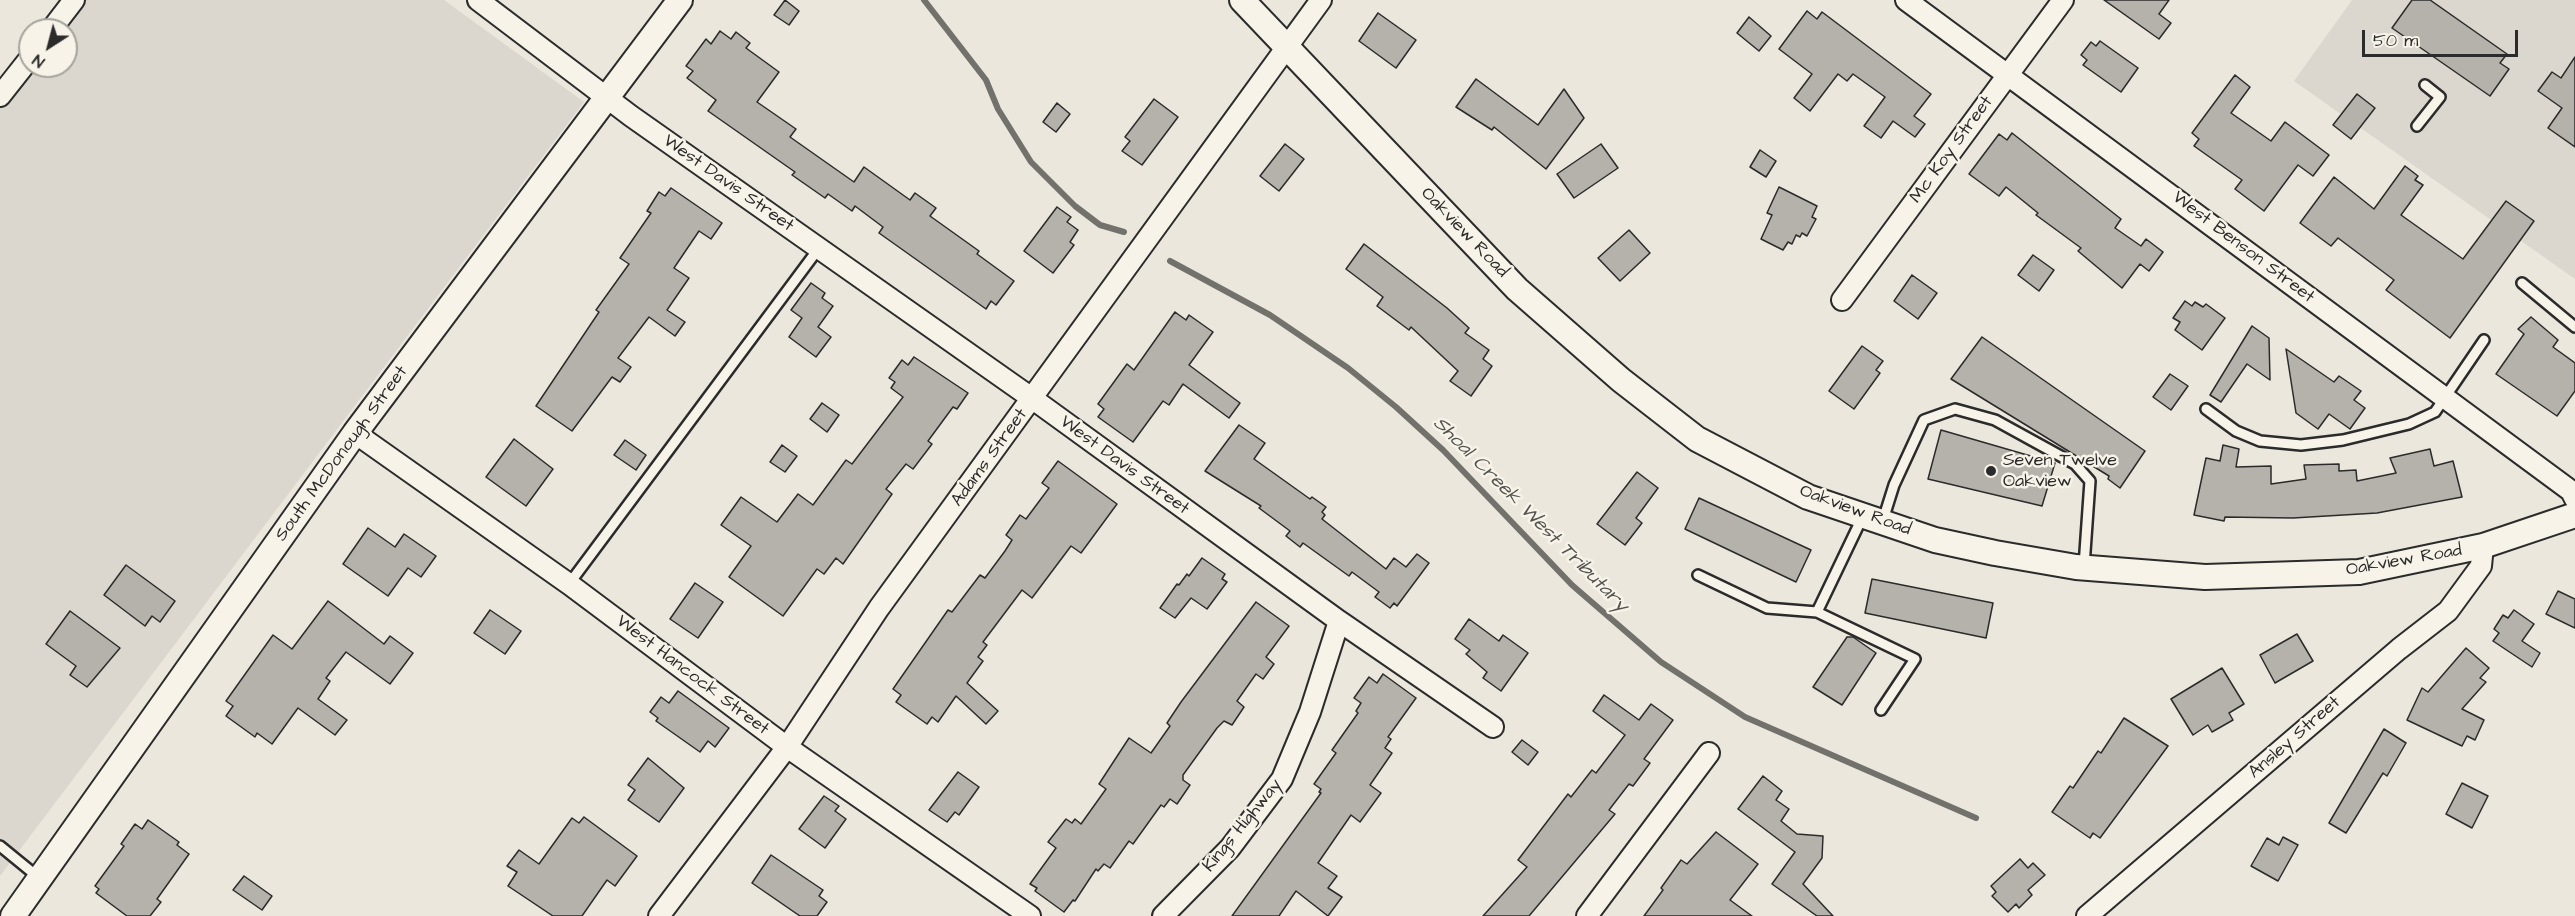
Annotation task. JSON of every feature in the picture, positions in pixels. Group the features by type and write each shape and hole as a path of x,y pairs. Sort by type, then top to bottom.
{"street":[{"path":"60,18 74,0"},
{"name":"West Davis Street","path":"478,0 609,98 1033,399 1338,621 1493,727"},
{"name":"South McDonough Street","path":"13,916 355,433 609,98 680,0"},
{"name":"Oakview Road","path":"1242,0 1517,289 1621,380 1697,439 1808,497 1935,540 2084,568 2205,577 2359,572 2483,546 2575,515"},
{"name":"Adams Street","path":"659,916 787,747 879,608 1321,0"},
{"name":"West Benson Street","path":"1906,0 2446,397 2571,491 2575,499"},
{"name":"Mc Koy Street","path":"1842,300 2063,0"},
{"path":"0,96 18,73"},
{"name":"West Hancock Street","path":"355,433 569,584 787,747 1030,916"},
{"name":"Ansley Street","path":"2086,916 2448,611 2481,566 2483,546"},
{"name":"Kings Highway","path":"1163,916 1230,848 1282,779 1310,712 1338,621"},
{"path":"1587,916 1709,753"}],"lane":[{"path":"2417,126 2440,97 2425,85"},
{"path":"569,584 819,248"},
{"path":"2522,284 2575,327"},
{"path":"2206,409 2236,431 2260,441 2301,445 2343,440 2409,424 2435,412 2484,340"},
{"path":"1817,612 1894,485 1924,420 1955,409 1995,420 2075,464 2090,481 2084,568"},
{"path":"1698,575 1767,608 1817,612 1915,659 1881,710"},
{"path":"0,846 40,879"}],"shaded area":[{"path":"78,0 444,0 584,102 0,876 0,93 18,77 78,78 78,18 63,18"},
{"path":"2352,0 2575,0 2575,279 2294,81"}],"building":[{"path":"785,0 799,11 789,25 774,15"},
{"path":"2104,0 2169,0 2159,14 2171,23 2159,39"},
{"path":"2412,0 2430,0 2507,54 2500,63 2509,69 2490,96 2392,28"},
{"path":"1807,11 1817,19 1822,12 1931,94 1914,116 1925,124 1915,137 1893,121 1881,138 1864,126 1885,97 1853,74 1847,81 1838,74 1810,111 1794,98 1812,74 1779,49"},
{"path":"1378,13 1416,40 1396,68 1359,41"},
{"path":"1749,17 1771,36 1759,51 1737,33"},
{"path":"720,31 731,39 736,32 750,43 746,48 779,72 757,102 796,129 790,137 854,182 864,167 910,200 915,193 936,208 930,216 979,251 977,254 1014,281 996,305 991,301 986,309 879,233 883,227 855,206 852,211 828,194 825,198 792,175 795,172 708,111 716,100 687,78 693,71 686,66 706,39 711,44"},
{"path":"2100,41 2138,68 2121,92 2083,65 2087,60 2081,55 2091,42 2096,46"},
{"path":"2575,57 2575,147 2548,128 2562,108 2538,91 2552,72 2561,78"},
{"path":"2235,75 2250,87 2231,113 2271,141 2285,122 2329,155 2313,176 2298,165 2264,211 2235,189 2242,180 2194,146 2199,139 2192,133"},
{"path":"1476,79 1538,125 1564,89 1584,118 1546,169 1494,127 1492,130 1456,107"},
{"path":"2357,94 2375,108 2351,139 2333,125"},
{"path":"1154,99 1178,117 1142,165 1122,151 1130,141 1125,137"},
{"path":"1057,103 1070,114 1056,132 1043,122"},
{"path":"2012,133 2121,219 2115,228 2141,246 2146,239 2163,252 2149,271 2140,264 2122,288 2078,251 2081,248 2036,215 2038,213 2006,187 1999,196 1969,174 1999,134 2007,140"},
{"path":"1285,144 1304,159 1279,191 1260,176"},
{"path":"1601,144 1618,168 1574,198 1557,174"},
{"path":"1760,150 1776,161 1766,177 1750,167"},
{"path":"2405,166 2418,176 2415,180 2423,185 2401,215 2463,259 2506,201 2534,221 2450,338 2386,290 2394,280 2338,238 2331,246 2300,223 2334,177 2374,209"},
{"path":"1779,187 1817,206 1812,217 1816,219 1807,236 1802,233 1800,237 1796,235 1792,244 1788,242 1783,250 1761,239 1772,215 1767,213"},
{"path":"671,188 722,223 711,239 699,231 674,268 689,278 667,310 685,322 675,336 649,317 618,358 631,367 620,382 612,377 572,431 536,406 599,312 596,310 629,264 620,258 651,213 647,211 659,192 665,196"},
{"path":"1057,207 1071,217 1067,222 1078,230 1070,242 1074,245 1053,273 1024,251"},
{"path":"1629,230 1650,253 1620,281 1598,258"},
{"path":"1364,244 1447,308 1469,328 1465,333 1489,350 1483,359 1492,366 1471,396 1450,381 1458,371 1411,327 1409,330 1377,306 1383,297 1346,269"},
{"path":"2033,255 2054,270 2039,291 2018,275"},
{"path":"1912,275 1937,293 1918,319 1894,301"},
{"path":"811,283 825,293 822,298 833,306 818,327 831,337 816,357 789,337 802,318 791,310"},
{"path":"2185,301 2192,306 2195,302 2203,307 2206,304 2225,318 2202,350 2175,330 2180,322 2173,318"},
{"path":"1175,312 1186,320 1189,315 1213,332 1189,365 1240,403 1229,418 1183,384 1169,405 1163,401 1133,442 1098,417 1104,409 1098,404 1127,364 1134,370"},
{"path":"2531,317 2558,340 2553,347 2575,363 2575,391 2557,416 2496,374 2524,334 2518,329"},
{"path":"2252,326 2269,338 2270,380 2247,364 2221,402 2210,395"},
{"path":"1982,337 2145,451 2120,488 2108,479 2109,476 1951,379"},
{"path":"1862,346 1883,361 1876,370 1880,373 1854,409 1829,391"},
{"path":"2286,349 2334,382 2339,376 2361,391 2354,400 2365,408 2350,429 2329,414 2318,429 2296,413"},
{"path":"914,357 968,393 957,409 953,407 928,441 932,444 913,469 906,464 886,489 892,494 843,564 836,558 824,574 817,569 783,616 729,577 751,546 721,525 741,497 777,522 798,494 813,505 846,460 852,464 903,397 891,388 895,382 889,378 902,360 908,365"},
{"path":"2170,374 2188,386 2171,410 2153,397"},
{"path":"822,403 839,415 827,432 810,419"},
{"path":"1239,425 1265,443 1254,459 1310,499 1312,497 1326,507 1322,512 1325,515 1322,519 1386,569 1394,558 1406,567 1417,554 1429,563 1397,606 1394,603 1390,608 1375,597 1379,592 1352,572 1349,576 1303,543 1300,547 1286,536 1290,531 1259,508 1261,506 1205,471"},
{"name":"Seven Twelve Oakview","path":"1941,430 2055,463 2042,506 1928,479"},
{"path":"514,439 553,469 526,506 486,477"},
{"path":"625,440 646,455 636,470 614,455"},
{"path":"782,445 797,456 785,472 770,462"},
{"path":"2223,445 2239,449 2236,467 2271,466 2271,484 2306,479 2304,465 2339,464 2339,471 2356,470 2357,481 2396,473 2390,458 2430,449 2434,466 2453,461 2462,497 2377,513 2293,518 2225,517 2224,521 2194,515 2206,458 2220,461"},
{"path":"1058,461 1117,504 1081,553 1071,546 1032,598 1022,590 983,642 987,645 978,657 983,661 967,683 998,711 986,724 956,696 938,722 932,717 927,724 896,702 901,695 893,689 948,610 952,612 980,575 985,578 1005,551 1012,540 1006,535 1020,515 1026,519 1049,488 1042,483"},
{"path":"1637,472 1658,488 1636,518 1642,523 1625,545 1597,524"},
{"path":"1699,498 1811,550 1796,582 1685,529"},
{"path":"368,528 395,547 404,534 436,556 421,577 408,568 388,596 343,564"},
{"path":"1202,558 1225,574 1222,579 1227,582 1207,609 1191,598 1175,618 1160,608 1177,584 1179,585 1187,574 1189,576"},
{"path":"126,565 175,601 160,622 152,616 145,626 104,595"},
{"path":"1872,579 1993,603 1986,638 1865,613"},
{"path":"695,583 723,602 698,638 670,619"},
{"path":"2558,591 2575,599 2575,628 2546,614"},
{"path":"328,601 384,644 390,636 413,653 390,684 346,652 326,678 330,681 318,699 347,720 335,735 298,708 272,744 257,733 255,737 226,716 233,706 226,701 273,635 292,649"},
{"path":"1256,602 1289,626 1266,657 1274,664 1263,679 1256,674 1237,701 1244,707 1232,725 1224,721 1217,728 1183,775 1183,780 1190,785 1177,804 1170,799 1164,807 1161,805 1133,844 1129,841 1110,868 1104,864 1098,871 1096,869 1075,901 1073,900 1064,912 1035,891 1037,888 1030,884 1056,848 1048,842 1066,819 1072,823 1075,819 1081,824 1106,789 1099,784 1129,738 1151,753 1170,726 1167,723 1181,702"},
{"path":"490,610 521,631 505,654 474,633"},
{"path":"2514,610 2534,624 2522,641 2540,653 2532,667 2493,641 2499,633 2494,629 2503,615 2508,618"},
{"path":"70,611 120,648 87,687 70,675 76,666 46,644"},
{"path":"1469,619 1499,641 1503,635 1528,653 1501,691 1483,678 1487,672 1466,654 1470,650 1455,639"},
{"path":"2297,634 2313,661 2275,683 2260,655"},
{"path":"1847,637 1853,637 1876,653 1842,705 1813,687"},
{"path":"2466,648 2489,668 2480,678 2486,682 2462,709 2484,720 2475,740 2467,736 2462,746 2407,720 2422,688 2428,692"},
{"path":"2222,668 2244,704 2229,713 2233,720 2212,732 2208,725 2193,735 2171,699"},
{"path":"1383,674 1416,698 1388,737 1391,739 1385,748 1392,753 1370,785 1381,793 1360,822 1351,815 1318,863 1337,876 1328,888 1342,897 1328,916 1296,891 1279,916 1232,916 1321,793 1319,792 1321,789 1314,784 1336,753 1332,750 1358,713 1356,711 1361,703 1354,698 1369,677 1377,683"},
{"path":"678,691 729,728 715,747 708,741 700,752 656,721 658,718 650,712 661,697 669,703"},
{"path":"1604,695 1639,720 1651,704 1673,720 1644,759 1650,763 1633,786 1629,784 1609,810 1615,814 1529,916 1483,916 1527,867 1518,860 1568,794 1571,797 1592,770 1596,773 1625,735 1593,711"},
{"path":"2124,718 2168,746 2100,838 2093,833 2090,838 2052,812 2070,786 2073,788 2098,751 2101,753"},
{"path":"2384,729 2406,743 2387,776 2383,773 2346,833 2329,823"},
{"path":"1522,740 1538,752 1528,765 1512,752"},
{"path":"648,758 684,788 659,822 628,800 635,790 628,785"},
{"path":"958,772 979,787 959,815 955,812 947,822 929,810"},
{"path":"1763,776 1782,791 1776,800 1789,809 1781,821 1797,834 1823,836 1822,858 1803,884 1833,916 1817,916 1772,884 1795,852 1738,809"},
{"path":"2462,783 2488,796 2472,828 2446,814"},
{"path":"824,796 839,806 835,811 846,819 825,848 799,829"},
{"path":"584,817 637,856 615,886 607,880 582,916 553,916 508,886 517,872 507,866 519,850 539,864 572,818 579,823"},
{"path":"148,820 179,842 177,845 189,854 157,899 161,902 150,916 127,916 96,893 99,889 95,886 124,846 121,844 135,824 142,829"},
{"path":"1716,832 1758,864 1730,900 1752,916 1644,916 1681,860 1687,864"},
{"path":"2283,837 2298,845 2278,881 2251,866 2267,838 2279,845"},
{"path":"771,855 823,890 819,896 827,902 817,916 800,916 752,883"},
{"path":"2020,859 2028,868 2033,863 2045,875 2028,890 2032,895 2019,908 2016,904 2008,912 1992,896 1996,892 1991,886"},
{"path":"244,876 272,896 262,910 233,890"}],"waterway":[{"name":"Shoal Creek West Tributary","path":"924,0 986,80 998,109 1031,162 1075,206 1100,225 1124,232"},
{"name":"Shoal Creek West Tributary","path":"1170,261 1270,315 1348,368 1396,407 1443,450 1572,585 1661,662 1745,717 1976,818"}],"place":[{"name":"Seven Twelve Oakview","path":"1991,471"}]}
